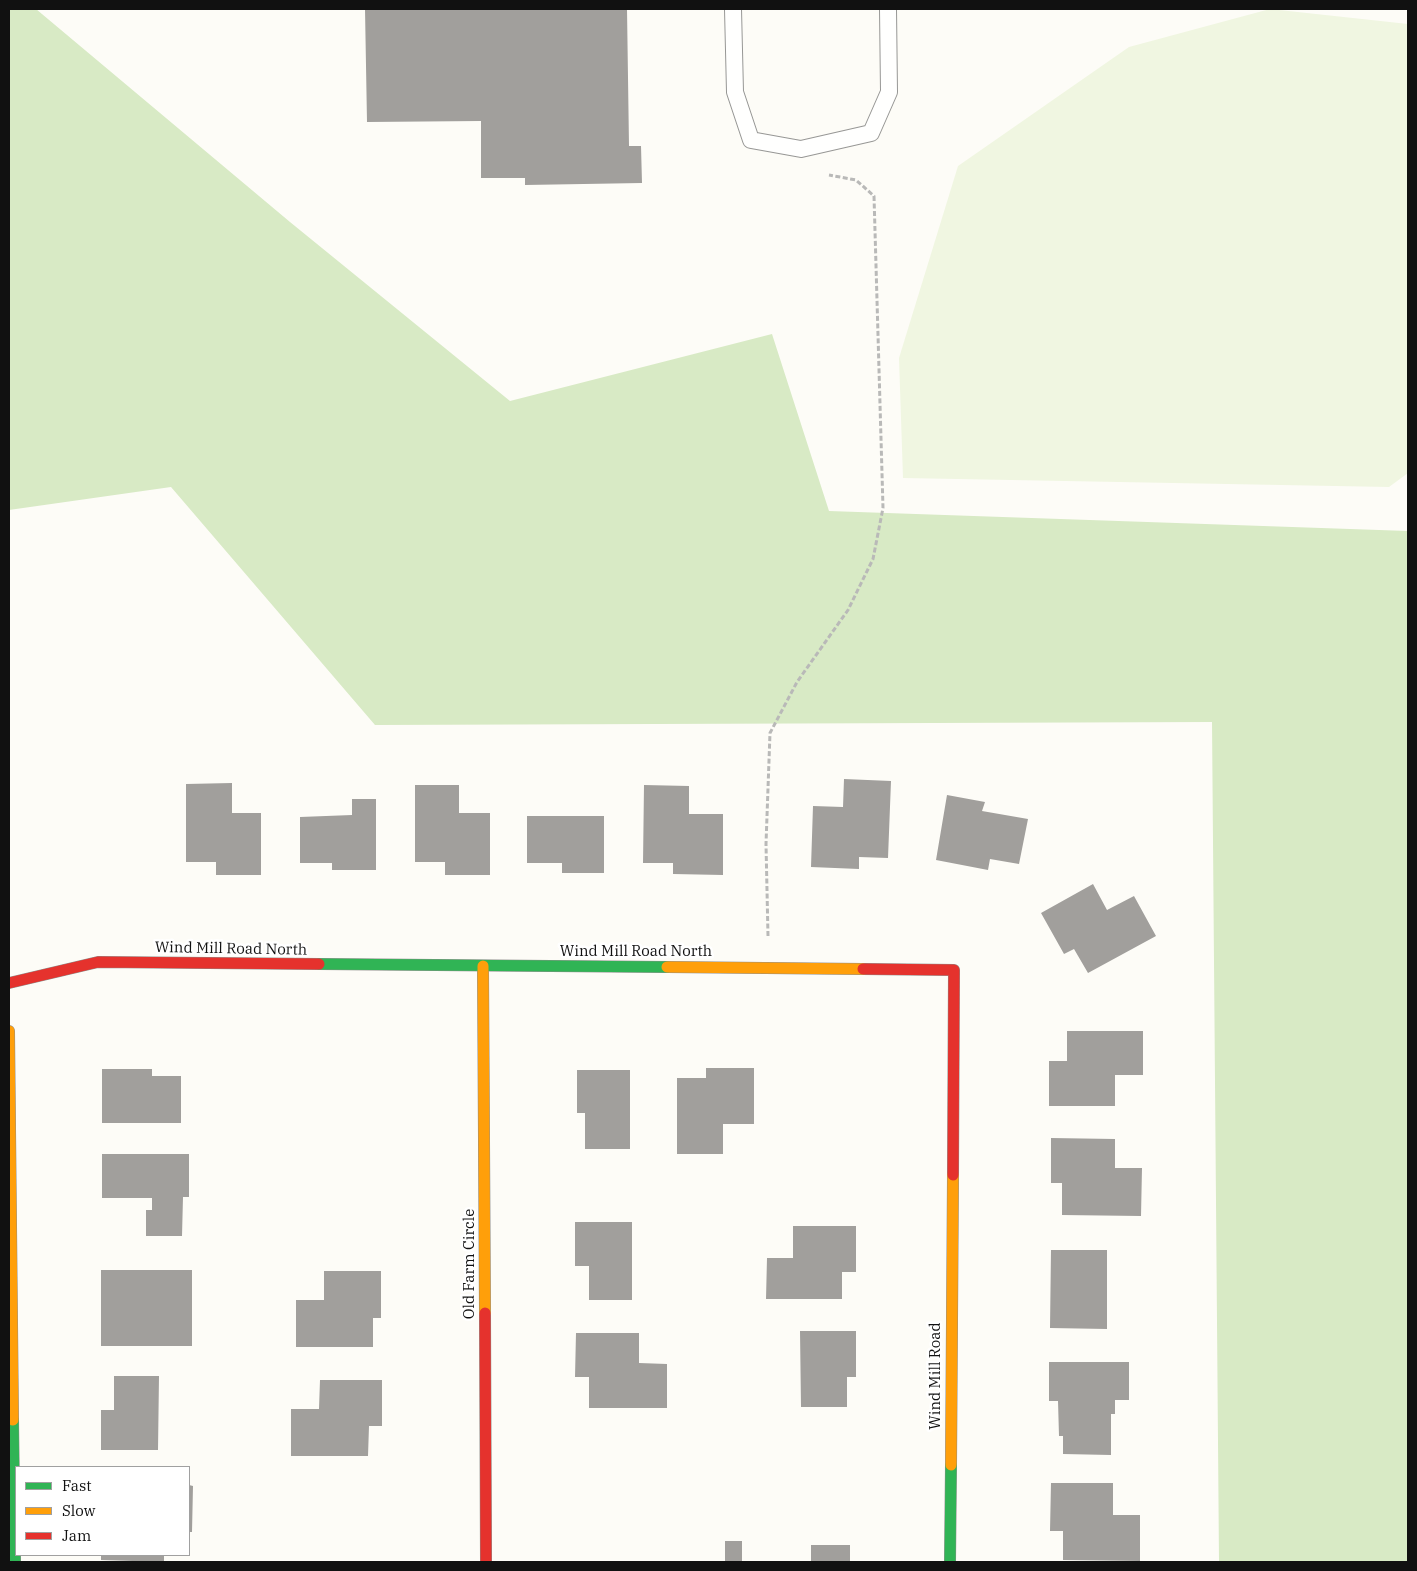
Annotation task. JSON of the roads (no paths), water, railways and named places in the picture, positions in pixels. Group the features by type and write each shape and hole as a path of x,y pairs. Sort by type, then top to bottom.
{"street":[{"name":"Wind Mill Road North","path":"9,983 98,962 954,970 952,1190"},
{"name":"Old Farm Circle","path":"483,966 486,1562"},
{"path":"9,1031 15,1562"},
{"name":"Wind Mill Road","path":"950,1562 952,1190"}],"lane":[{"path":"733,9 735,92 751,140 801,149 871,133 889,92 888,9"}]}
